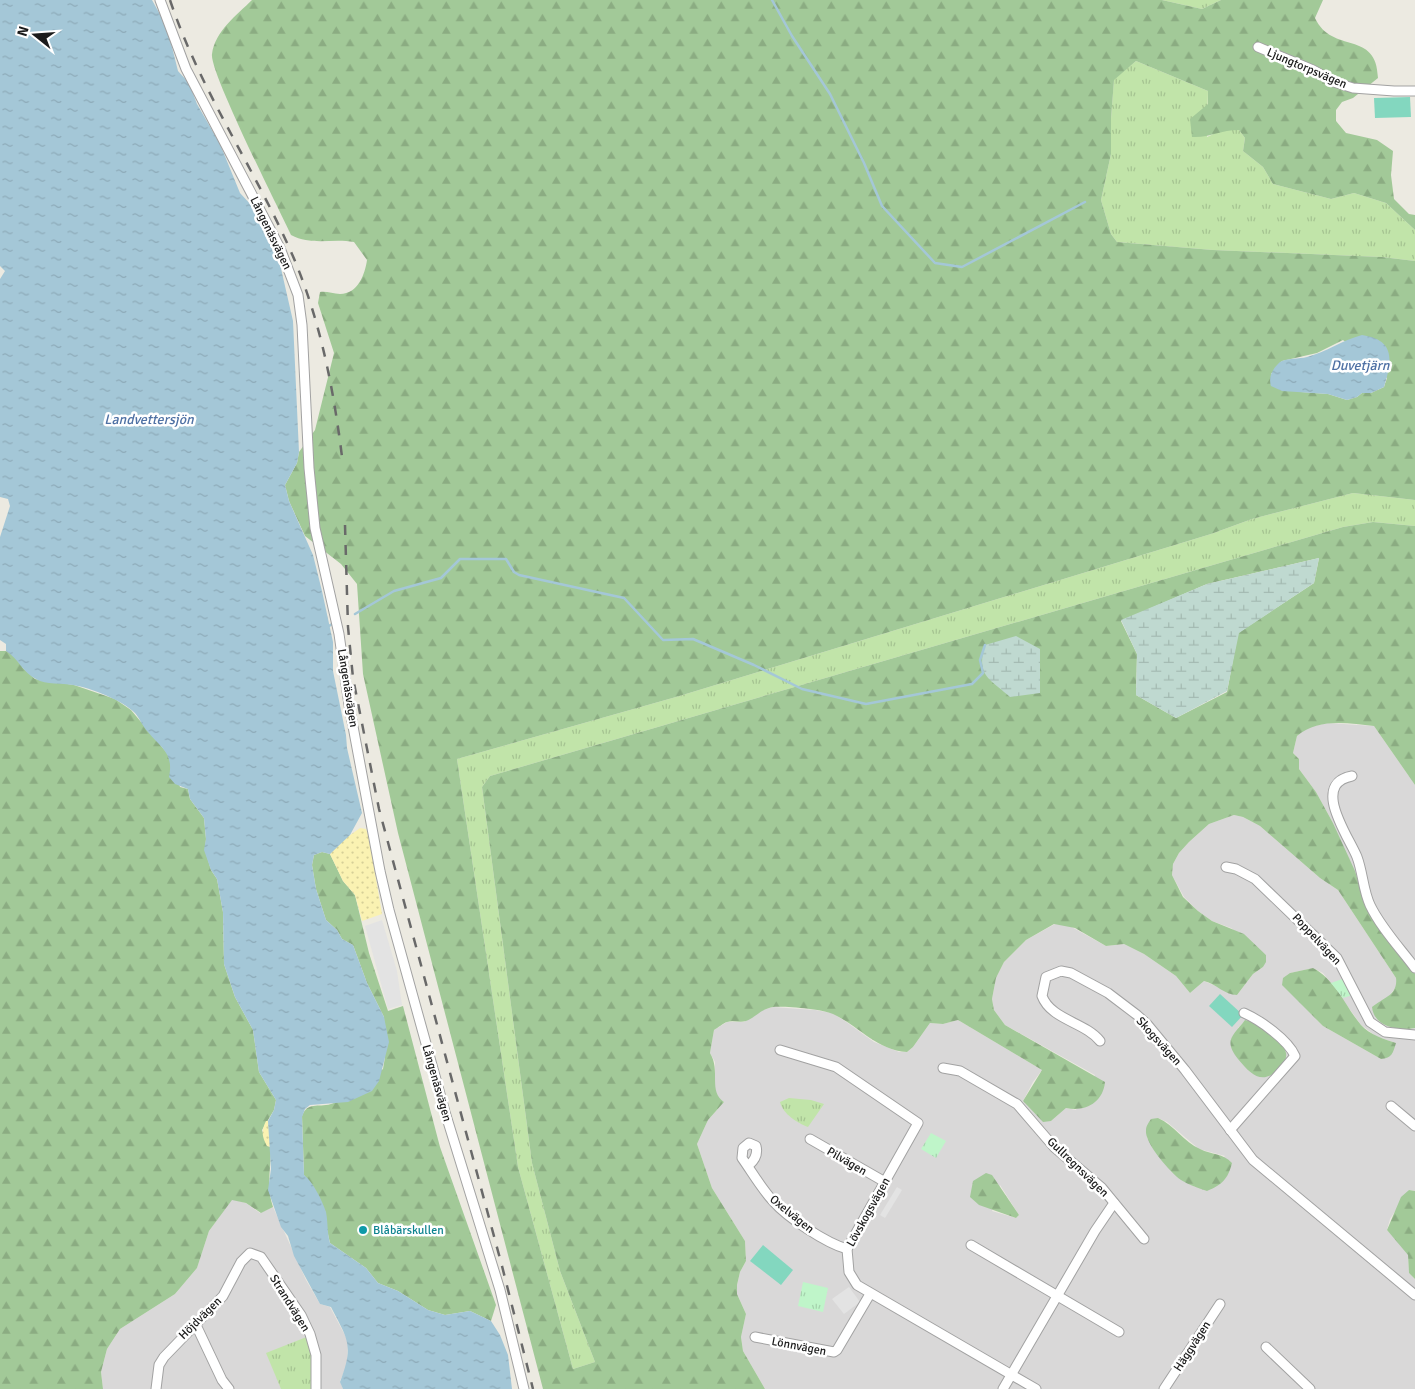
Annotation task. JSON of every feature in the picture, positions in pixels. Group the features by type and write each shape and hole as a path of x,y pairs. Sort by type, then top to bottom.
{"street":[{"name":"Långenäsvägen","path":"160,0 186,69 280,248 298,295 302,325 309,468 315,528 339,634 349,705 388,910 445,1112 500,1290 524,1389"},
{"name":"Ljungtorpsvägen","path":"1258,47 1347,86 1385,91 1415,91"},
{"path":"1352,776 1342,779 1336,789 1333,799 1337,816 1357,856 1371,906 1415,968"},
{"name":"Poppelvägen","path":"1226,867 1236,869 1255,878 1337,958 1370,1022 1385,1032 1415,1035"},
{"name":"Skogsvägen","path":"1100,1042 1092,1032 1048,1007 1042,996 1046,977 1061,972 1071,973 1108,993 1147,1024 1260,1168 1415,1296"},
{"path":"1230,1130 1296,1056 1288,1046 1261,1022 1244,1013"},
{"name":"Lövskogsvägen","path":"780,1050 836,1067 918,1123 847,1249 846,1261 851,1278 870,1294 1036,1389"},
{"name":"Gullregnsvägen","path":"943,1068 960,1071 1017,1104 1054,1147 1102,1188 1144,1239"},
{"path":"1391,1106 1415,1126"},
{"name":"Pilvägen","path":"810,1139 885,1182"},
{"name":"Oxelvägen","path":"749,1165 756,1179 775,1204 819,1237 847,1249"},
{"name":"Gullregnsvägen","path":"1012,1374 1114,1203"},
{"path":"971,1245 1119,1332"},
{"name":"Höjdvägen","path":"156,1389 159,1365 164,1357 178,1340 196,1325 223,1296 246,1256 254,1254"},
{"name":"Strandvägen","path":"254,1254 261,1258 290,1300 310,1334 316,1355 316,1389"},
{"name":"Lönnvägen","path":"755,1337 834,1352 870,1294"},
{"name":"Häggvägen","path":"1164,1389 1220,1304"},
{"path":"196,1325 222,1380 229,1389"},
{"path":"1266,1348 1310,1389"},
{"path":"1004,1389 1012,1374"}],"shaded area":[{"path":"1328,723 1374,726 1415,785 1415,974 1363,897 1333,823 1316,792 1299,769 1299,759 1293,753 1297,736 1304,730"},
{"path":"1234,815 1243,817 1260,826 1320,878 1338,890 1396,978 1397,986 1388,997 1407,1029 1415,1028 1415,1191 1409,1190 1390,1219 1387,1230 1405,1249 1408,1255 1409,1273 1415,1279 1415,1389 765,1389 743,1351 741,1337 746,1314 737,1294 737,1285 740,1272 746,1261 745,1241 712,1188 697,1144 708,1120 724,1102 717,1097 715,1091 715,1062 710,1053 714,1030 727,1022 744,1022 759,1011 773,1007 815,1010 832,1013 874,1042 899,1052 907,1052 913,1047 930,1023 943,1024 958,1020 1042,1070 1023,1101 1035,1113 1051,1121 1066,1108 1076,1110 1095,1075 1005,1025 994,1010 992,999 996,978 1004,962 1026,940 1055,924 1068,925 1106,946 1124,944 1144,954 1176,976 1190,993 1204,981 1237,995 1253,974 1263,967 1266,955 1231,928 1212,921 1198,911 1184,897 1172,875 1173,864 1179,853 1209,824","holes":["1313,968 1323,973 1361,1025 1377,1037 1396,1043 1381,1059 1323,1026 1296,998 1290,973","1246,1020 1282,1044 1238,1028","1158,1118 1167,1122 1199,1149 1225,1156 1195,1187 1175,1175 1147,1138","1000,1185 1019,1215 1016,1218 992,1211"]},
{"path":"382,920 397,971 402,1005 388,1009 365,926"},
{"path":"897,1187 902,1190 885,1218 880,1215"},
{"path":"232,1199 246,1203 260,1213 273,1207 306,1280 320,1304 330,1307 348,1341 347,1365 340,1381 343,1389 103,1389 101,1372 107,1349 120,1329 175,1294 197,1268 209,1231"},
{"path":"849,1287 860,1302 844,1314 832,1299"}],"green space":[{"path":"252,0 1162,0 1202,9 1221,0 1323,0 1315,18 1323,29 1332,36 1362,47 1370,53 1376,63 1378,78 1353,98 1342,102 1336,110 1336,121 1346,133 1377,140 1393,151 1391,175 1394,199 1409,214 1415,215 1415,230 1386,203 1354,193 1331,199 1273,184 1263,167 1243,151 1245,138 1239,130 1192,137 1190,119 1208,104 1208,91 1136,61 1114,80 1111,154 1101,200 1111,234 1117,242 1213,250 1382,257 1415,261 1415,500 1353,493 1252,519 1211,534 676,697 457,759 518,1167 573,1369 595,1362 560,1271 532,1163 482,787 490,776 1343,527 1373,522 1415,526 1415,785 1374,726 1333,723 1314,726 1297,736 1293,753 1299,759 1299,769 1316,792 1333,823 1355,871 1363,897 1415,974 1415,1028 1401,1029 1388,1026 1377,1019 1374,1014 1372,1007 1392,992 1395,988 1396,978 1338,890 1320,878 1260,826 1243,817 1234,815 1209,824 1189,842 1179,853 1173,864 1172,875 1183,897 1198,911 1212,921 1244,934 1266,955 1266,962 1263,967 1253,974 1237,995 1232,995 1204,981 1190,993 1176,976 1144,954 1124,944 1106,946 1075,928 1054,924 1026,940 1004,962 996,978 992,999 994,1010 1005,1025 1105,1082 1104,1089 1097,1101 1086,1107 1080,1109 1066,1108 1051,1121 1043,1122 1023,1101 1042,1070 958,1020 943,1024 930,1023 913,1047 907,1052 886,1047 833,1014 821,1011 794,1007 773,1007 765,1009 746,1021 725,1023 714,1030 710,1053 715,1067 715,1086 719,1097 724,1102 708,1120 697,1144 712,1188 745,1241 746,1261 740,1272 737,1285 737,1294 746,1314 741,1337 743,1351 765,1389 543,1389 398,833 363,674 357,584 341,564 305,536 289,501 285,485 297,463 299,452 315,430 334,353 318,303 320,292 340,294 352,291 362,277 367,260 354,242 314,241 291,235 221,86 214,66 212,54 214,46 222,31","holes":["1343,340 1387,378 1384,387 1371,393 1362,393 1357,397 1347,400 1328,394 1301,392 1271,374 1282,361 1317,353","1319,558 1314,583 1238,633 1227,692 1176,718 1136,695 1137,654 1121,621 1207,584"]},
{"path":"1162,0 1221,0 1202,9"},
{"path":"1136,61 1208,91 1207,137 1222,130 1239,130 1245,138 1243,151 1263,167 1273,184 1331,199 1354,193 1386,203 1415,230 1415,261 1382,257 1213,250 1117,242 1111,234 1101,200 1111,154 1114,79"},
{"path":"1410,97 1411,117 1375,118 1374,98"},
{"path":"1353,493 1415,500 1415,526 1373,522 1343,527 490,776 482,787 532,1163 560,1271 595,1362 573,1369 518,1167 457,759 676,697 1211,534 1252,519"},
{"path":"1319,558 1314,583 1239,633 1227,691 1176,718 1136,695 1137,654 1121,620 1207,584"},
{"path":"1016,636 1040,649 1040,693 1010,697 986,676 983,670 985,645"},
{"path":"0,651 6,651 17,658 23,668 35,679 74,685 115,699 131,710 167,753 180,787 188,789 190,799 204,818 205,850 211,870 217,879 223,912 224,964 235,997 253,1030 259,1072 276,1100 274,1110 262,1130 267,1146 271,1147 269,1185 273,1207 261,1213 246,1203 232,1200 209,1231 197,1268 175,1294 120,1329 107,1349 101,1372 103,1389 0,1389"},
{"path":"322,852 330,854 343,881 355,895 369,953 388,1011 403,1006 440,1147 496,1305 491,1321 470,1311 445,1315 428,1310 398,1291 378,1283 366,1268 330,1243 326,1225 326,1213 304,1175 302,1116 304,1111 310,1107 331,1104 349,1094 383,1069 385,1057 384,1017 367,983 353,945 342,939 337,930 326,920 316,889 312,865 314,855"},
{"path":"1313,968 1334,986 1361,1025 1377,1036 1396,1043 1390,1056 1381,1059 1323,1026 1282,985 1283,978 1290,973"},
{"path":"1345,978 1353,995 1343,998 1331,983"},
{"path":"1220,994 1243,1015 1232,1027 1209,1006"},
{"path":"1245,1020 1269,1032 1284,1047 1286,1059 1275,1073 1269,1076 1263,1077 1253,1074 1238,1059 1231,1047 1231,1038"},
{"path":"789,1098 811,1100 824,1104 808,1127 799,1123 784,1110 780,1102"},
{"path":"1158,1118 1194,1146 1229,1160 1232,1163 1224,1181 1207,1191 1181,1180 1165,1165 1147,1136 1146,1129 1149,1121"},
{"path":"931,1133 946,1141 936,1158 921,1149"},
{"path":"986,1173 992,1175 1019,1215 1016,1218 979,1205 970,1197 973,1181"},
{"path":"1409,1190 1415,1191 1415,1279 1409,1273 1408,1255 1387,1230 1401,1197"},
{"path":"763,1245 793,1270 781,1285 750,1261"},
{"path":"803,1282 828,1288 823,1312 798,1306"},
{"path":"309,1336 316,1360 315,1389 281,1389 266,1353"}],"sand":[{"path":"360,828 366,829 369,837 382,914 362,921 355,895 343,881 330,854 339,843"},
{"path":"266,1121 268,1121 271,1147 267,1146 263,1137 263,1128"}],"water":[{"name":"Landvettersjön","path":"0,0 152,0 167,27 178,71 189,83 197,104 220,144 240,193 253,207 257,218 262,222 277,251 293,321 299,452 297,463 285,485 289,501 313,555 322,591 333,642 333,671 347,748 362,813 350,835 330,854 322,852 314,855 312,865 316,889 326,920 337,930 342,939 353,945 367,983 384,1017 389,1042 379,1081 372,1091 348,1102 310,1105 305,1109 302,1117 304,1175 320,1197 326,1212 330,1243 366,1268 378,1283 398,1291 428,1310 445,1315 470,1311 491,1321 500,1335 508,1355 512,1389 343,1389 340,1382 348,1351 342,1327 331,1307 320,1304 294,1256 288,1236 281,1227 268,1190 271,1169 268,1121 274,1110 276,1100 259,1072 253,1030 235,997 224,964 223,912 217,879 211,870 204,850 206,839 204,818 190,799 188,789 175,784 169,777 170,762 168,756 146,730 135,713 114,699 97,692 73,685 49,683 36,679 6,651 6,644 0,640 0,537 10,506 8,499 0,497 0,279 5,271 0,266"},
{"name":"Duvetjärn","path":"1362,335 1381,342 1389,353 1389,369 1384,387 1371,393 1362,393 1357,397 1347,400 1328,394 1282,391 1271,386 1270,379 1272,373 1280,362 1314,355"}],"waterway":[{"path":"772,0 792,36 830,94 864,163 882,206 935,263 962,267 1085,202"},
{"path":"355,614 394,591 441,578 460,559 506,559 514,572 519,575 624,598 663,640 693,639 754,665 802,689 866,704 972,684 983,673 980,660 985,645"}],"railway":[{"path":"170,0 195,63 273,214 299,271 309,298 324,353 343,465"},
{"path":"345,525 348,627 353,678 379,809 502,1266 533,1389"}],"place":[{"name":"Blåbärskullen","path":"363,1230"}]}
